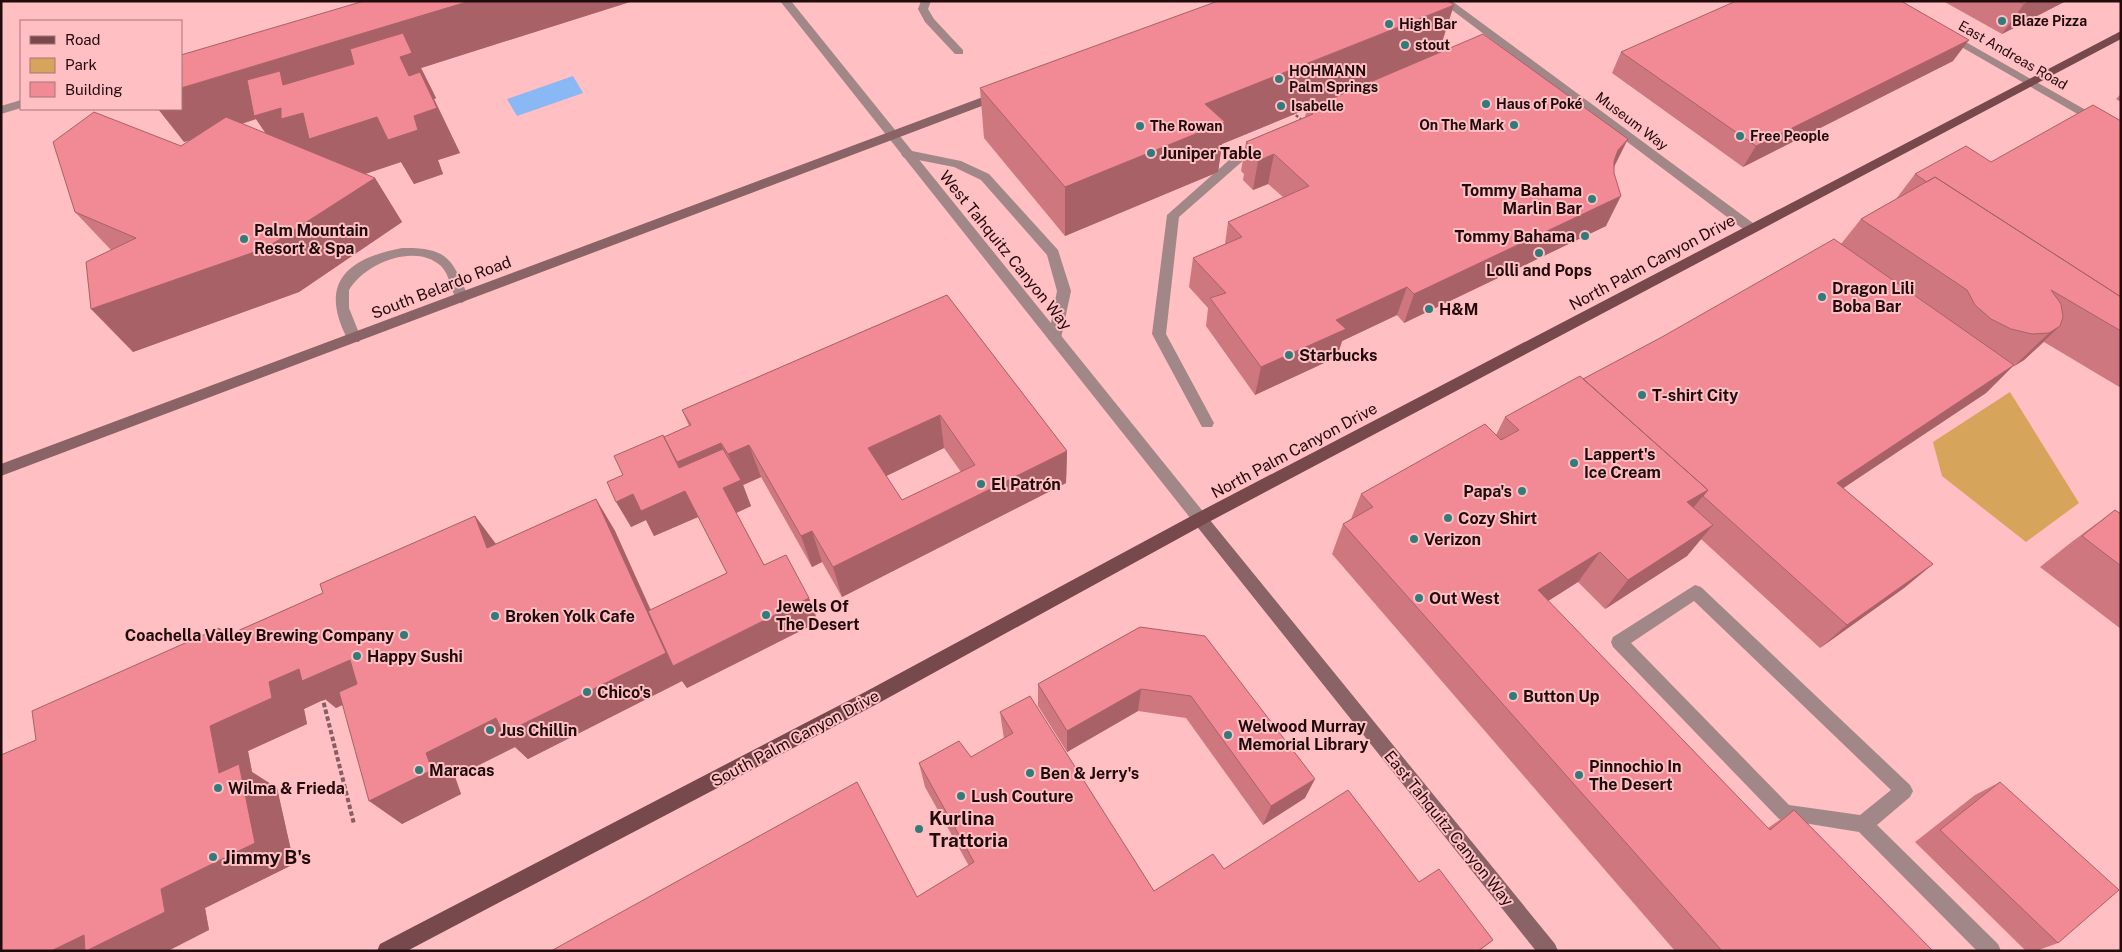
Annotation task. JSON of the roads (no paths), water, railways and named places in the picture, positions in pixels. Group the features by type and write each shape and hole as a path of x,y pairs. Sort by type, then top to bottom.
{"main road":[{"name":"North Palm Canyon Drive","path":"1200,519 2121,34"},
{"name":"South Palm Canyon Drive","path":"387,951 872,698 1200,519"}],"street":[{"path":"926,1 923,9 929,20 959,52"},
{"name":"Museum Way","path":"1445,1 1752,229"},
{"name":"West Tahquitz Canyon Way","path":"786,2 1200,519"},
{"name":"East Andreas Road","path":"1940,30 2121,135"},
{"name":"South Belardo Road","path":"1,470 1015,90"},
{"path":"1,110 20,104"},
{"path":"1207,423 1158,334 1173,215 1241,156 1309,126"},
{"path":"907,154 957,164 985,177 1053,253 1064,291 1055,339"},
{"path":"354,338 342,308 341,291 352,277 382,257 407,252 433,256 444,262 450,269 462,298"},
{"name":"East Tahquitz Canyon Way","path":"1200,519 1548,951"},
{"path":"1863,824 1904,791 1695,592 1618,642 1785,812 1863,824 1991,951"}],"water":[{"path":"573,76 583,93 517,116 507,99"}],"place":[{"name":"Blaze Pizza","path":"2002,21"},
{"name":"High Bar","path":"1389,24"},
{"name":"stout","path":"1405,45"},
{"name":"HOHMANN Palm Springs","path":"1279,79"},
{"name":"Haus of Poké","path":"1486,104"},
{"name":"Isabelle","path":"1281,106"},
{"name":"On The Mark","path":"1514,125"},
{"name":"The Rowan","path":"1140,126"},
{"name":"Free People","path":"1740,136"},
{"name":"Juniper Table","path":"1151,153"},
{"name":"Tommy Bahama Marlin Bar","path":"1592,199"},
{"name":"Tommy Bahama","path":"1585,236"},
{"name":"Palm Mountain Resort & Spa","path":"244,239"},
{"name":"Lolli and Pops","path":"1539,253"},
{"name":"Dragon Lili Boba Bar","path":"1822,297"},
{"name":"H&M","path":"1429,309"},
{"name":"Starbucks","path":"1289,355"},
{"name":"T-shirt City","path":"1642,395"},
{"name":"Lappert's Ice Cream","path":"1574,463"},
{"name":"El Patrón","path":"981,484"},
{"name":"Papa's","path":"1522,491"},
{"name":"Cozy Shirt","path":"1448,518"},
{"name":"Verizon","path":"1414,539"},
{"name":"Out West","path":"1419,598"},
{"name":"Jewels Of The Desert","path":"766,615"},
{"name":"Broken Yolk Cafe","path":"495,616"},
{"name":"Coachella Valley Brewing Company","path":"404,635"},
{"name":"Happy Sushi","path":"357,656"},
{"name":"Chico's","path":"587,692"},
{"name":"Button Up","path":"1513,696"},
{"name":"Jus Chillin","path":"490,730"},
{"name":"Welwood Murray Memorial Library","path":"1228,735"},
{"name":"Maracas","path":"419,770"},
{"name":"Ben & Jerry's","path":"1030,773"},
{"name":"Pinnochio In The Desert","path":"1579,775"},
{"name":"Wilma & Frieda","path":"218,788"},
{"name":"Lush Couture","path":"961,796"},
{"name":"Kurlina Trattoria","path":"919,829"},
{"name":"Jimmy B's","path":"213,857"}]}
